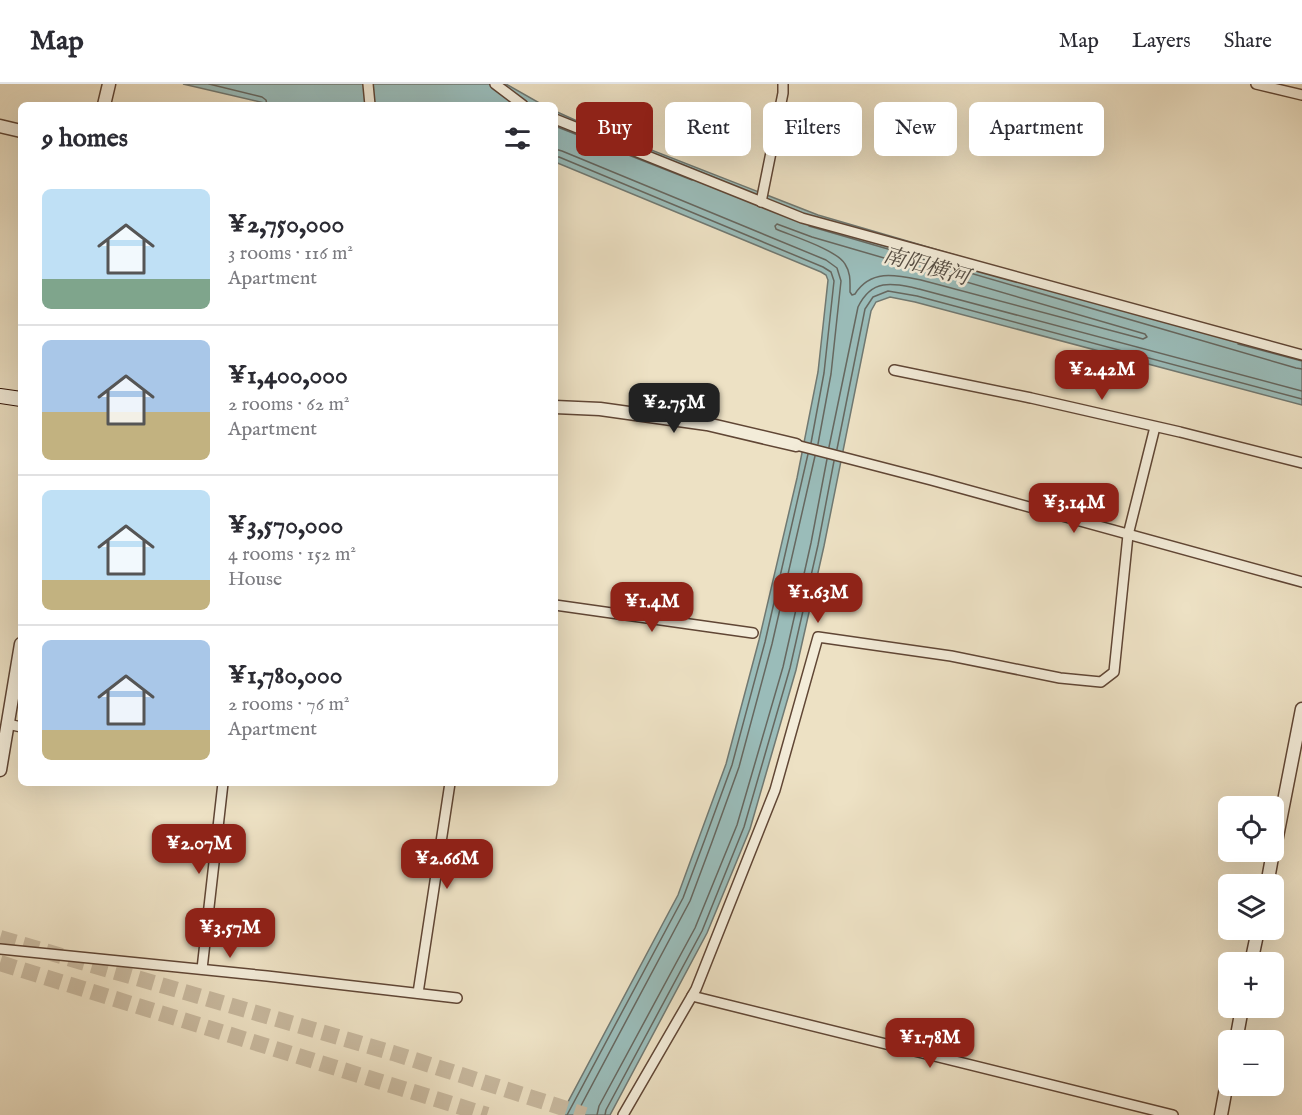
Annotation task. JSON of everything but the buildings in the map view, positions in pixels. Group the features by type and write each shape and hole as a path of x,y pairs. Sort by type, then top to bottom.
{"main road":[{"path":"0,396 18,399"}],"street":[{"path":"105,102 109,84"},
{"path":"368,84 370,102"},
{"path":"495,84 518,102"},
{"path":"761,202 783,84"},
{"path":"1256,84 1302,95"},
{"path":"558,120 802,218 1302,355"},
{"path":"0,126 18,130"},
{"path":"894,370 1031,398 1302,463"},
{"path":"558,407 600,409 707,424 931,480 1302,582"},
{"path":"623,1115 692,996 775,790 818,637 951,656 1060,678 1101,682 1114,672 1128,535 1155,427"},
{"path":"558,605 753,633"},
{"path":"0,770 18,662"},
{"path":"1284,801 1302,709"},
{"path":"8,724 18,726"},
{"path":"202,969 223,786"},
{"path":"418,993 450,786"},
{"path":"0,949 457,998"},
{"path":"692,996 1173,1115"},
{"path":"1221,1115 1224,1096"}],"water":[{"path":"183,84 506,84 538,102 260,102"},
{"name":"南阳横河","path":"558,112 576,121 576,156 653,156 653,151 818,215 1302,356 1302,405 915,302 890,297 876,302 871,311 824,546 796,670 750,829 707,933 610,1115 561,1115 678,895 726,764 759,640 797,478 818,372 828,280 826,275 558,163"}],"tunnel":[{"path":"0,938 393,1053 585,1115"},
{"path":"0,963 487,1115"}]}
